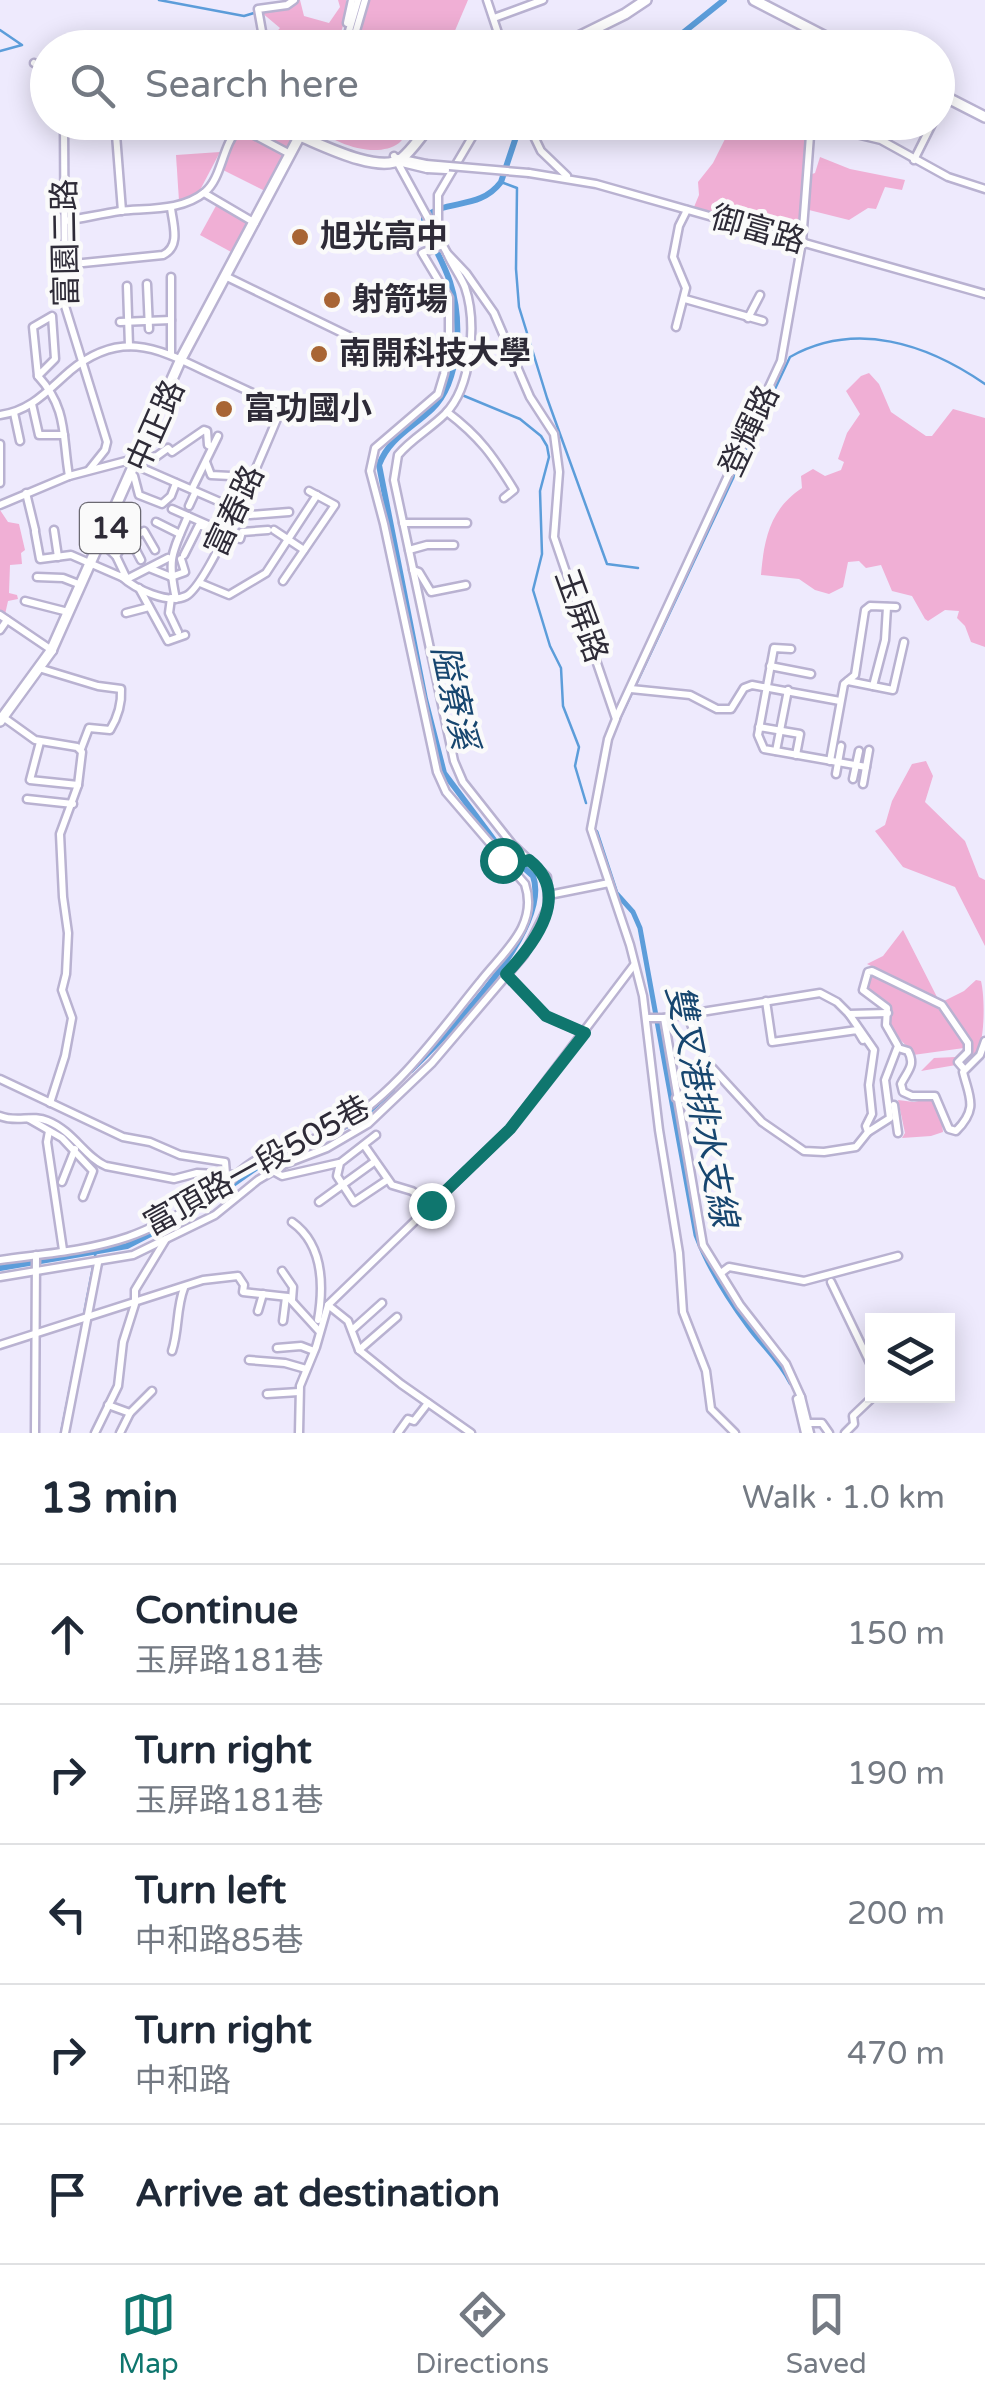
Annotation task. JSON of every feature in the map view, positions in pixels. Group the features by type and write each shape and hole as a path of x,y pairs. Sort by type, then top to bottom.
{"main road":[{"path":"593,30 649,0"},
{"path":"601,30 631,15 649,0"},
{"path":"754,0 812,30"},
{"path":"955,102 985,117"},
{"name":"中正路","path":"255,224 298,140"},
{"name":"中正路","path":"2,722 53,651 137,466 179,358 299,140"},
{"path":"323,140 347,156 385,163 397,159 414,140"},
{"name":"中正路","path":"2,722 53,651 92,563"}],"street":[{"path":"262,30 258,9 287,6 294,0"},
{"path":"351,30 358,0"},
{"path":"487,0 498,30"},
{"path":"494,18 544,0"},
{"name":"富園二路","path":"64,140 63,265 67,318 84,360 107,442 90,470"},
{"path":"116,140 122,211"},
{"path":"65,221 171,208 204,193 220,166 229,140"},
{"path":"266,140 290,154"},
{"path":"437,234 437,202 471,140"},
{"path":"534,140 570,180"},
{"name":"登輝路","path":"616,719 778,369 802,244 810,140"},
{"path":"881,140 948,177 985,188"},
{"path":"914,160 925,140"},
{"path":"530,175 539,162 540,151"},
{"path":"397,159 426,167 412,188 397,159"},
{"name":"御富路","path":"426,167 570,180 985,295"},
{"name":"玉屏路","path":"412,188 443,248 494,314 530,397 556,425 559,456 554,537 616,719"},
{"path":"204,193 255,224"},
{"path":"63,265 171,251 175,243 171,208"},
{"path":"676,327 685,299 685,282 673,257 674,240 686,211"},
{"path":"0,1278 133,1255 220,1212 263,1176 321,1151 368,1124 432,1063 506,974 534,938 548,907 547,878 512,844 463,782 454,761 394,474 396,459 408,444 447,412 465,370 470,312 466,290 443,248"},
{"name":"富頂路一段505巷","path":"0,1260 134,1234 208,1199 260,1159 340,1126 380,1096 438,1034 510,948 525,922 529,902 523,881 446,792 436,772 370,471 375,448 438,394 450,346 450,305 423,253 443,248"},
{"path":"172,277 170,320 179,358"},
{"path":"226,277 390,356"},
{"path":"147,284 149,325"},
{"path":"127,286 124,322 130,346"},
{"path":"748,318 760,294"},
{"path":"685,299 763,322"},
{"path":"38,376 55,360 52,316 33,327 38,376 50,389 62,414 69,476"},
{"path":"124,322 149,325 170,320"},
{"path":"0,414 14,413 32,404 84,360 110,348 154,348 179,358"},
{"name":"富春路","path":"174,599 191,594 200,583 282,407 179,358"},
{"path":"32,404 39,435 64,436"},
{"path":"447,412 476,433 509,482 514,490 504,498"},
{"path":"14,413 20,441"},
{"path":"137,466 168,448 172,452 204,430 212,447"},
{"path":"189,506 218,436"},
{"path":"0,444 0,483"},
{"path":"206,461 210,475 250,477"},
{"path":"0,502 118,462 137,466 250,515 289,512"},
{"path":"137,466 139,494 162,504 171,496 176,483"},
{"path":"26,493 40,559 72,555 174,599"},
{"path":"200,583 229,595 273,564 313,493 334,505 286,578 273,564"},
{"path":"172,509 224,534"},
{"path":"138,587 168,640 181,634 169,612 174,599 170,557 188,516"},
{"path":"156,522 180,534"},
{"path":"404,523 467,523"},
{"path":"149,568 170,577 185,572 183,557 199,525 240,539 242,532 271,530 304,550"},
{"path":"54,530 55,559 63,578"},
{"path":"116,556 144,531 154,550"},
{"path":"130,540 142,560"},
{"path":"101,543 116,556 124,578 174,599"},
{"path":"409,550 454,545"},
{"path":"124,578 168,558"},
{"path":"414,570 431,592 466,585"},
{"path":"37,576 63,578 81,585"},
{"path":"25,602 68,612"},
{"path":"836,774 840,702 847,681 855,675 865,610 870,606 892,607 873,686"},
{"path":"126,613 149,607"},
{"path":"0,629 4,618 53,651"},
{"path":"847,681 893,690 904,642"},
{"path":"791,649 774,648 759,727 764,749 866,767"},
{"path":"770,666 811,674"},
{"path":"42,669 121,689 120,712 110,730 89,728 81,749 73,804 63,822 60,848 68,933 62,990 72,1018 50,1103"},
{"path":"630,688 690,695 726,710 734,706 748,685 840,702"},
{"path":"776,752 788,690"},
{"path":"616,719 591,815 591,829 635,964 647,1018 657,1117 679,1253 683,1312 706,1371 711,1410 735,1433"},
{"path":"2,722 40,742 81,749"},
{"path":"759,727 800,734 796,755"},
{"path":"40,742 30,780 78,785"},
{"path":"834,762 842,746"},
{"path":"862,784 870,750"},
{"path":"853,778 859,751"},
{"path":"27,799 73,804"},
{"path":"508,866 528,860"},
{"path":"549,895 609,882"},
{"path":"298,1433 300,1392 328,1305 510,1129 635,964"},
{"path":"869,971 942,1005 968,1043 968,1052 958,1062 964,1070 972,1104 963,1125 954,1131 935,1096 903,1092 901,1084 910,1072 911,1058 908,1051 898,1048 886,1025 888,1012 864,990 869,971"},
{"path":"506,974 546,1016 585,1033"},
{"path":"647,1018 820,993 849,1014 874,1050 868,1132"},
{"path":"766,1001 772,1042 856,1030 866,1039"},
{"path":"849,1014 888,1012"},
{"path":"687,1014 706,1062 758,1118 797,1148 824,1152 856,1147 868,1132 887,1122 891,1115 885,1084 898,1048"},
{"path":"664,1018 703,1244 757,1328 786,1364 802,1397 807,1433"},
{"path":"964,1070 980,1055 985,1041"},
{"path":"879,1126 892,1128 897,1135 887,1072"},
{"path":"0,1078 123,1137 150,1142 176,1154 225,1162 226,1174"},
{"path":"676,1098 694,1101 707,1110 706,1128"},
{"path":"0,1116 15,1121 40,1118 58,1126 106,1166 174,1179 197,1173 236,1175"},
{"path":"28,1119 75,1149 93,1171 83,1197"},
{"path":"49,1130 46,1142 62,1250"},
{"path":"274,1171 282,1176 340,1163 376,1135"},
{"path":"364,1145 387,1180 431,1205"},
{"path":"62,1182 75,1149"},
{"path":"321,1151 329,1165"},
{"path":"260,1159 263,1176"},
{"path":"319,1202 374,1162"},
{"path":"340,1163 337,1176 354,1202 387,1180"},
{"path":"292,1222 307,1234 320,1268 320,1329"},
{"path":"95,1433 118,1386 135,1290 166,1239"},
{"path":"35,1433 36,1256"},
{"path":"722,1274 729,1267 804,1281 898,1256"},
{"path":"65,1433 96,1263"},
{"path":"282,1271 293,1287 283,1321"},
{"path":"0,1345 206,1279 238,1276 246,1281 243,1292 289,1299 320,1329"},
{"path":"831,1282 865,1352"},
{"path":"172,1350 184,1287"},
{"path":"258,1311 263,1294"},
{"path":"351,1331 382,1302"},
{"path":"328,1305 348,1321 359,1350 471,1433"},
{"path":"359,1350 397,1317"},
{"path":"277,1348 301,1346 314,1351"},
{"path":"249,1360 306,1369"},
{"path":"120,1433 130,1413 152,1392"},
{"path":"266,1394 300,1392"},
{"path":"802,1397 797,1399 807,1433"},
{"path":"398,1433 428,1403"},
{"path":"846,1433 854,1424 852,1416 866,1403"},
{"path":"108,1405 130,1413"},
{"path":"808,1423 822,1424 829,1433"}],"shaded area":[{"path":"300,0 304,16 329,23 340,7 338,0 346,0 348,9 342,30 278,30 261,12 266,7"},
{"path":"362,0 468,0 455,30 353,30"},
{"path":"236,140 294,140 267,192 221,169"},
{"path":"337,140 402,140 379,150"},
{"path":"724,140 805,140 805,189 799,237 694,207 699,195 698,182"},
{"path":"220,152 199,192 179,201 176,155"},
{"path":"820,157 850,169 905,180 902,190 885,187 876,209 868,208 849,220 809,210 812,174"},
{"path":"217,204 250,222 233,253 200,235"},
{"path":"869,373 879,384 891,412 926,436 932,436 953,409 985,418 985,647 971,642 957,618 959,611 945,610 928,621 925,619 912,596 892,591 881,565 866,568 859,561 848,562 843,587 829,594 799,579 761,575 771,526 783,505 802,488 801,476 813,469 825,476 841,470 844,462 838,459 847,433 860,414 846,391"},
{"path":"0,510 8,522 19,524 25,550 21,553 22,564 10,565 9,593 18,599 8,601 4,619 0,615"},
{"path":"926,761 933,776 925,802 965,841 979,877 985,880 985,946 955,887 903,867 875,831 885,825 892,801 912,764"},
{"path":"903,930 938,999 867,964 883,956"},
{"path":"869,971 941,1005 967,1045 956,1065 921,1071 934,1058 955,1057 964,1048 913,1055 892,1030 889,1008 866,991"},
{"path":"976,980 981,981 983,997 982,1039 977,1054 964,1065 960,1062 969,1051 944,1001"},
{"path":"931,1098 941,1114 943,1132 902,1138 905,1133 898,1100"}],"waterway":[{"path":"159,0 244,16 254,13"},
{"name":"隘寮溪","path":"686,30 724,0"},
{"path":"0,30 22,45 0,51"},
{"name":"隘寮溪","path":"411,1070 493,980 527,924 535,898 533,876 497,844 444,773 425,699 379,465 395,440 442,397 454,366 454,297 424,218 492,191 501,182 515,140"},
{"path":"501,182 517,188 519,307 547,398 607,564 638,568"},
{"path":"616,727 790,357 840,340 890,342 939,358 985,384"},
{"path":"462,395 520,419 547,446 549,457 540,491 542,554 533,590 561,668 563,706 579,747 575,766 586,803"},
{"name":"雙叉港排水支線","path":"596,832 616,893 633,912 640,928 696,1235 726,1294 791,1383"},
{"name":"隘寮溪","path":"321,1139 361,1118 392,1090"},
{"name":"隘寮溪","path":"0,1268 127,1246 195,1211 270,1158 309,1144"},
{"path":"84,1314 96,1251"},
{"path":"61,1433 83,1322"}],"place":[{"name":"旭光高中","path":"300,237"},
{"name":"射箭場","path":"332,300"},
{"name":"南開科技大學","path":"319,354"},
{"name":"富功國小","path":"224,409"}],"route":[{"path":"431,1205 510,1129 585,1033 546,1016 506,974 534,938 548,907 549,895 547,878 529,860 506,866 502,860"}]}
